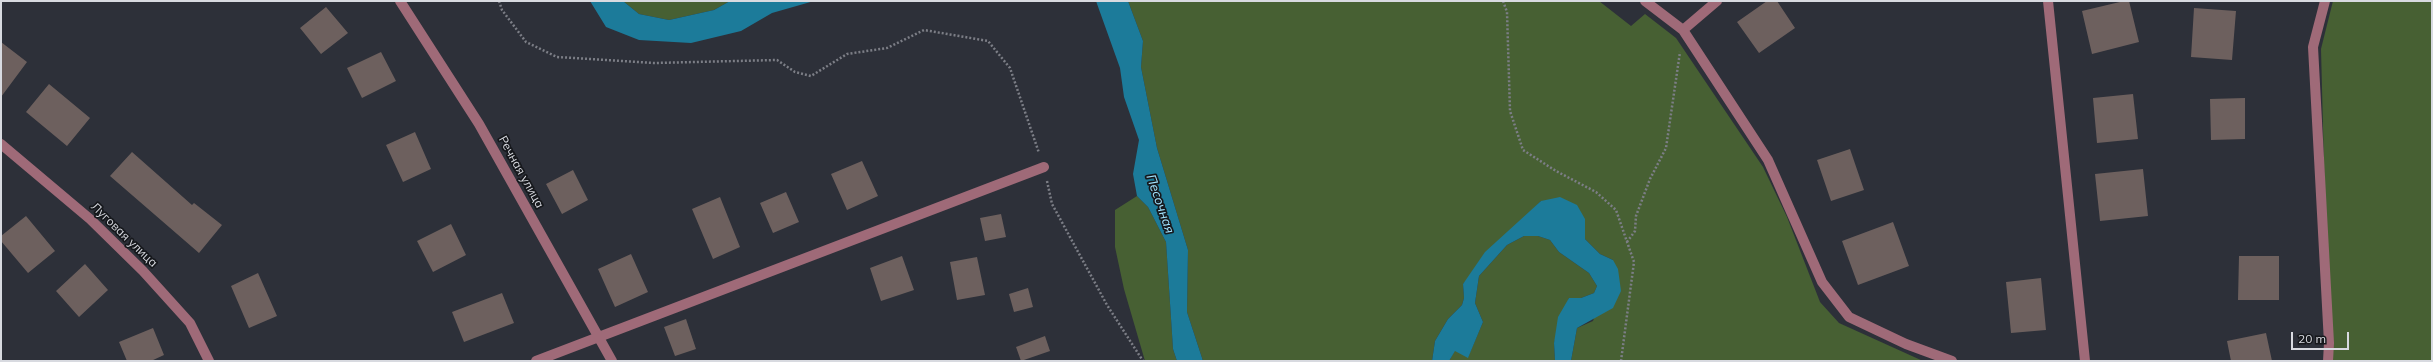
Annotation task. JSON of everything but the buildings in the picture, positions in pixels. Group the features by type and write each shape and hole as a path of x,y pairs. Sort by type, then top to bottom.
{"street":[{"name":"Речная улица","path":"400,1 479,124 612,361"},
{"path":"1645,1 1683,30 1768,160 1822,282 1849,317 1906,344 1952,361"},
{"path":"1683,30 1717,1"},
{"path":"2048,1 2085,361"},
{"path":"2325,1 2313,48 2328,361"},
{"name":"Луговая улица","path":"1,144 90,219 143,271 190,323 209,361"},
{"path":"536,361 598,336 1044,167"}],"path":[{"path":"499,1 502,10 526,42 557,57 654,63 777,60 795,72 811,76 847,54 887,48 924,30 988,41 1010,68 1044,167 1052,204 1107,305 1143,361"},
{"path":"1503,1 1507,12 1510,111 1523,150 1556,171 1596,192 1616,210 1634,262 1621,361"},
{"path":"1627,242 1635,231 1636,216 1650,178 1666,148 1683,30"}],"green space":[{"path":"623,1 730,1 714,10 669,20 639,14"},
{"path":"1128,1 1599,1 1631,26 1645,14 1676,38 1763,167 1787,217 1820,302 1839,323 1923,361 1571,361 1577,328 1593,321 1613,260 1600,254 1585,239 1585,229 1541,201 1463,284 1464,298 1462,305 1448,319 1435,341 1432,361 1203,361 1187,312 1188,250 1157,148 1141,67 1143,41"},
{"path":"2333,1 2432,1 2432,361 2329,361 2321,49"},
{"path":"1137,196 1148,207 1166,242 1173,349 1177,361 1145,361 1124,289 1115,247 1115,210"},
{"path":"1524,236 1538,236 1550,240 1559,252 1589,273 1597,286 1594,293 1581,298 1569,298 1554,343 1555,361 1449,361 1455,350 1468,357 1483,322 1475,303 1479,276 1507,245"}],"water":[{"path":"590,1 623,1 639,14 669,20 714,10 730,1 814,1 772,13 741,31 691,43 639,40 606,27"},
{"name":"Песочная","path":"1096,1 1128,1 1143,41 1141,67 1157,148 1188,250 1187,312 1203,361 1177,361 1173,349 1166,242 1148,207 1137,196 1133,174 1139,140 1124,97 1120,68"},
{"path":"1560,197 1577,205 1585,219 1585,239 1600,254 1613,260 1618,269 1621,291 1613,308 1577,328 1571,361 1555,361 1554,343 1558,317 1569,298 1581,298 1594,293 1597,286 1589,273 1559,252 1550,240 1538,236 1524,236 1507,245 1479,276 1475,303 1483,322 1468,358 1455,351 1449,361 1432,361 1435,341 1448,319 1462,305 1464,298 1463,284 1485,252 1541,201"}]}
